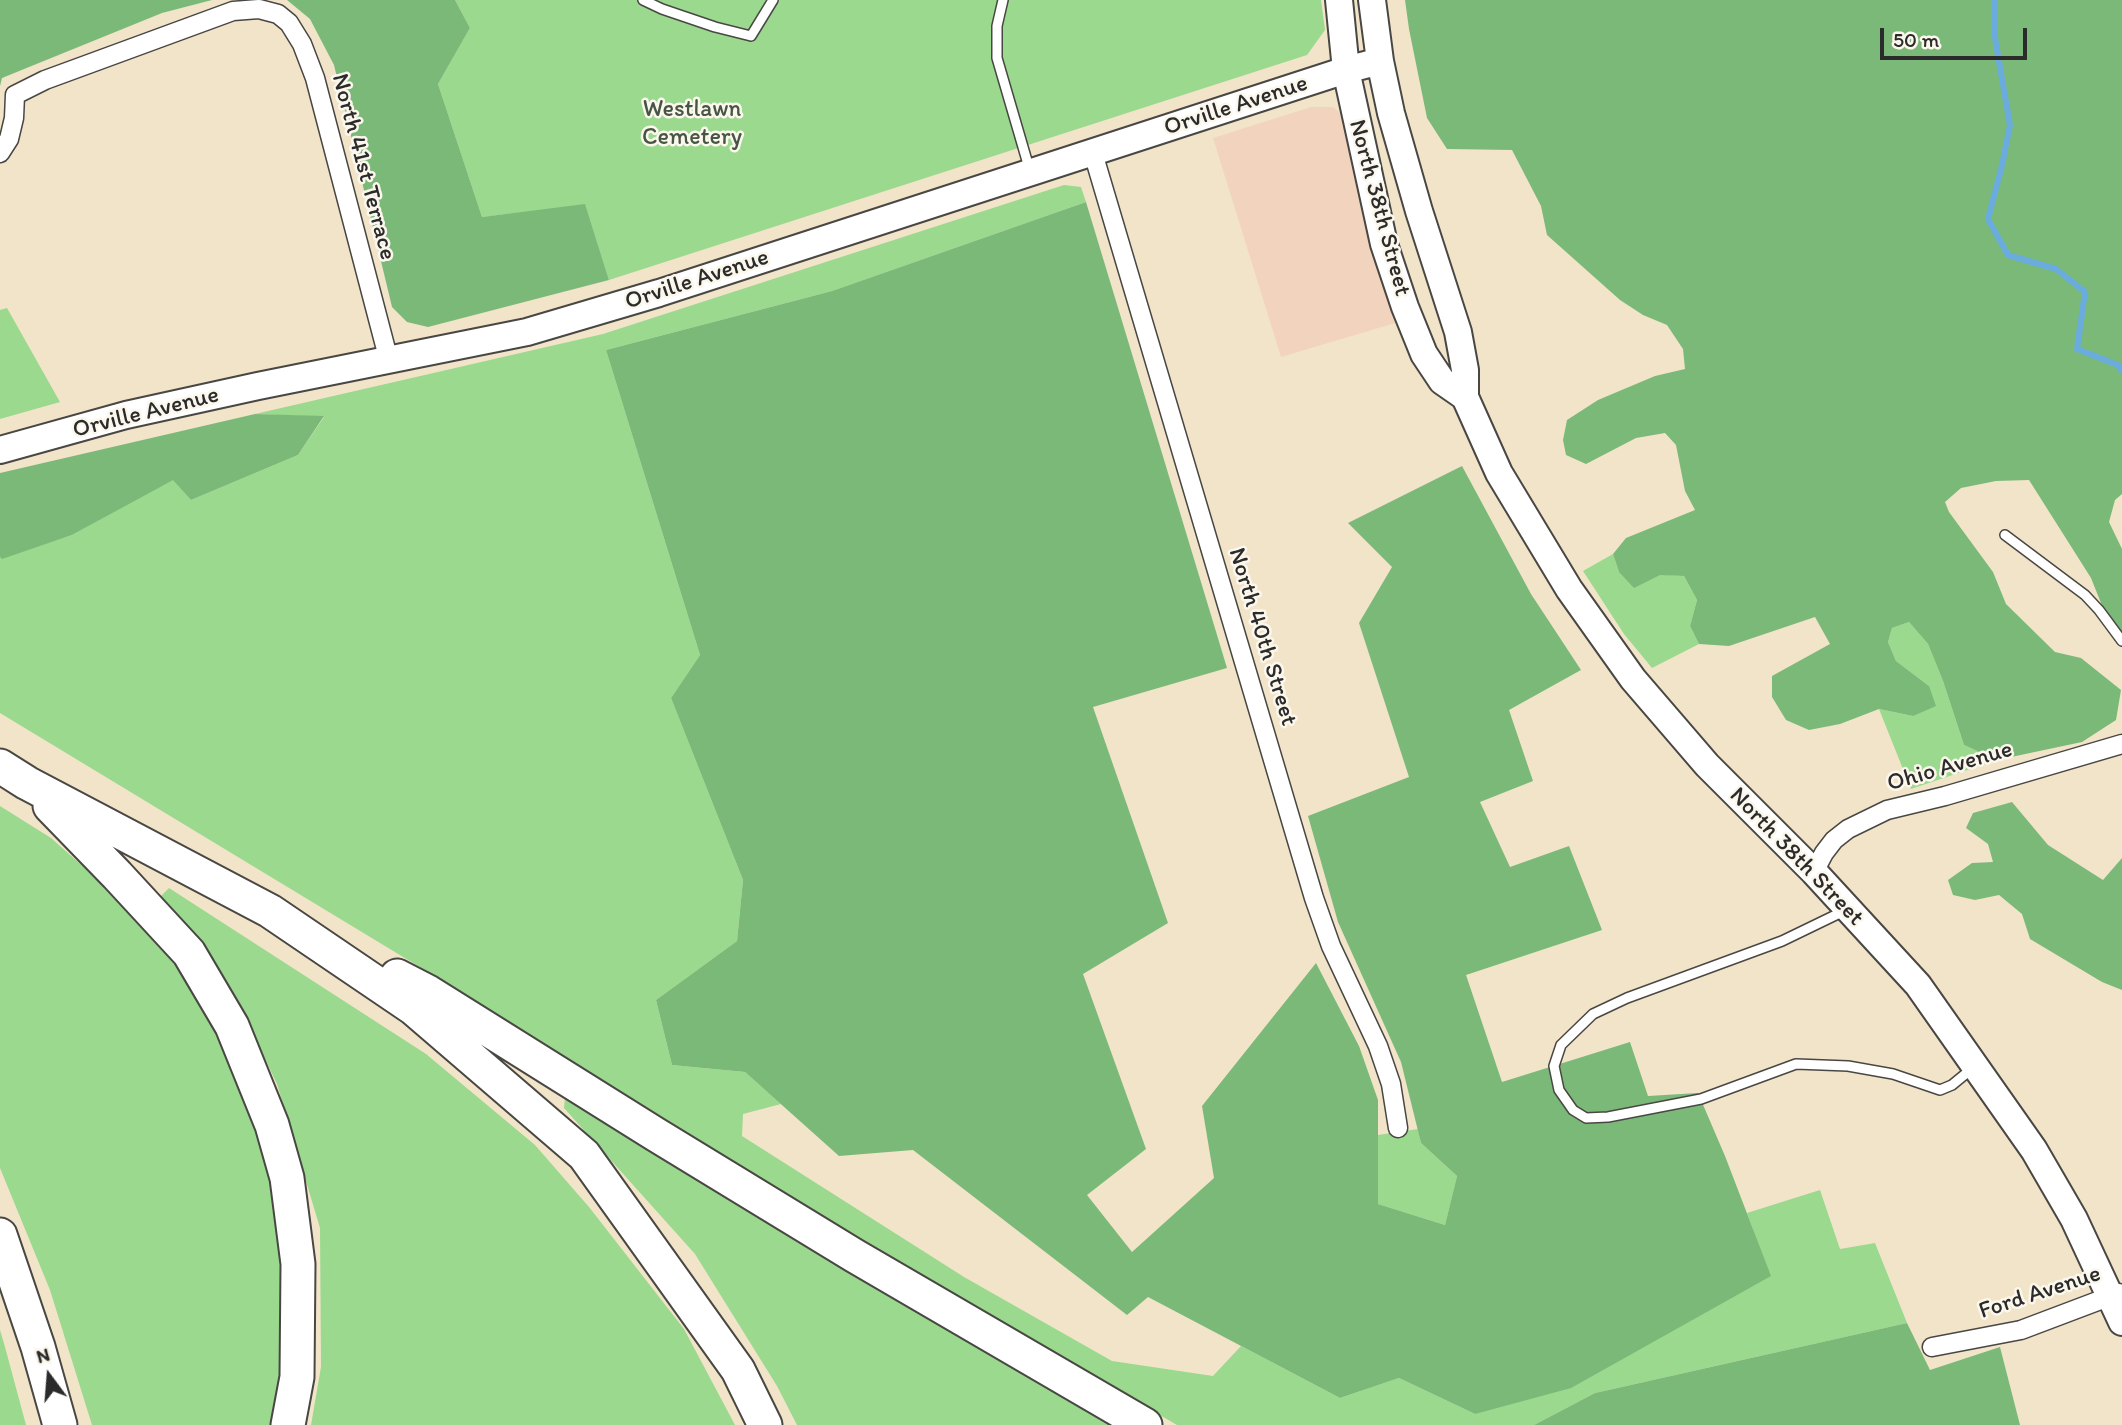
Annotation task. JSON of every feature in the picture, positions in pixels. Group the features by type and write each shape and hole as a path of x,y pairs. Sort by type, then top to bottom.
{"highway":[{"path":"13,775 428,992 855,1256 1145,1425"},
{"path":"13,775 117,875 189,953 232,1026 272,1125 287,1178 298,1264 297,1377 289,1425"},
{"path":"270,911 413,1008 584,1155 738,1370 765,1425"},
{"path":"0,1235 38,1347 60,1425"}],"main road":[{"name":"North 38th Street","path":"1339,0 1346,70 1384,244 1423,354 1442,381 1465,397"},
{"name":"North 38th Street","path":"1372,0 1380,61 1391,113 1458,332 1465,370 1465,397 1499,473 1569,589 1633,679 1707,765 1814,872 1918,985 2034,1150 2116,1295 2122,1322"},
{"name":"Orville Avenue","path":"0,450 126,415 527,332 659,293 1380,61"}],"street":[{"name":"North 41st Terrace","path":"0,153 9,139 14,118 15,95 45,80 233,11 259,9 278,15 289,23 302,44 315,78 389,361"},
{"name":"North 40th Street","path":"1093,153 1314,898 1331,946 1378,1046 1391,1084 1398,1128"},
{"name":"Ohio Avenue","path":"1814,872 1834,840 1888,810 2122,744"},
{"name":"Ford Avenue","path":"1932,1347 2021,1330 2116,1295"}],"lane":[{"path":"643,0 715,27 751,36 773,0"},
{"path":"1003,0 998,26 997,58 1031,172"},
{"path":"2005,536 2085,595 2122,641"},
{"path":"1847,909 1782,941 1627,998 1593,1014 1561,1045 1554,1066 1559,1090 1573,1110 1586,1118 1608,1117 1700,1099 1796,1064 1848,1066 1893,1074 1940,1090 1952,1085 1975,1066"}],"shaded area":[{"path":"1311,107 1333,107 1347,118 1399,322 1281,357 1213,138"}],"green space":[{"path":"0,0 212,0 162,13 2,78 0,86"},
{"path":"287,0 455,0 470,28 438,84 482,217 585,204 609,280 428,327 407,322 392,307 334,65 310,19"},
{"name":"Westlawn Cemetery","path":"455,0 1321,0 1325,30 1307,55 609,280 585,205 482,217 438,84 470,28"},
{"path":"1405,0 2122,0 2122,494 2115,500 2109,522 2122,549 2122,637 2107,618 2091,578 2029,480 1996,481 1961,488 1945,502 1949,512 1993,572 2006,604 2055,652 2081,658 2121,690 2116,720 2082,742 1997,760 1964,745 1928,644 1909,622 1892,628 1888,642 1896,661 1929,686 1936,706 1913,716 1879,709 1840,724 1809,730 1786,720 1772,697 1772,676 1830,644 1815,617 1729,646 1699,644 1690,626 1697,600 1684,576 1660,575 1634,588 1619,572 1613,554 1626,538 1695,510 1685,491 1676,445 1665,433 1636,438 1586,464 1566,455 1563,440 1567,420 1598,400 1655,376 1685,369 1683,349 1667,325 1643,315 1620,300 1547,235 1541,206 1512,150 1447,149 1427,118"},
{"path":"1064,185 1081,187 1086,202 832,291 606,350 700,655 671,698 743,880 737,941 656,1000 672,1065 745,1072 781,1104 743,1114 742,1136 964,1277 1112,1361 1213,1376 1241,1346 1340,1398 1399,1378 1475,1414 1770,1276 1747,1213 1820,1190 1840,1249 1875,1243 1907,1323 1595,1393 1534,1425 1177,1425 870,1246 461,992 0,713 0,557 72,535 173,479 191,500 298,455 324,417 255,414 603,334"},
{"path":"1086,202 1227,668 1093,707 1168,923 1083,974 1146,1149 1087,1195 1132,1252 1214,1178 1202,1106 1316,963 1359,1046 1378,1100 1378,1204 1445,1225 1457,1176 1421,1143 1401,1062 1338,922 1308,816 1409,777 1359,623 1392,567 1348,523 1462,466 1531,594 1581,670 1509,710 1533,781 1480,802 1510,867 1569,846 1602,930 1466,975 1502,1082 1630,1042 1648,1096 1698,1093 1771,1276 1571,1388 1475,1414 1399,1378 1340,1398 1148,1297 1127,1315 913,1150 839,1156 745,1072 672,1065 656,1000 737,941 743,880 671,698 700,655 606,350 832,291"},
{"path":"7,308 60,402 0,419 0,310"},
{"path":"255,414 324,416 298,455 191,500 173,480 72,535 2,559 0,557 0,473"},
{"path":"1613,554 1619,572 1684,576 1697,600 1690,626 1699,644 1652,668 1624,634 1583,571"},
{"path":"1909,622 1928,644 1964,745 1997,760 1911,789 1879,709 1913,716 1929,686 1896,661 1888,642 1892,628"},
{"path":"2012,802 2048,845 2103,880 2122,858 2122,990 2102,982 2030,939 2022,914 1999,895 1975,900 1953,895 1948,880 1972,863 1993,862 1988,844 1966,828 1973,813"},
{"path":"0,806 51,838 139,916 180,962 224,1033 263,1124 285,1239 283,1398 278,1425 92,1425 50,1290 0,1168"},
{"path":"169,888 426,1054 535,1145 589,1207 684,1329 735,1425 311,1425 321,1367 320,1228 277,1084 237,1000 161,896"},
{"path":"565,1098 1058,1387 1116,1425 797,1425 777,1386 695,1254 564,1108"},
{"path":"1418,1129 1421,1143 1457,1176 1445,1225 1378,1204 1378,1135"},
{"path":"1907,1323 1930,1370 2000,1347 2020,1425 1534,1425 1595,1393"},
{"path":"0,1330 5,1347 26,1425 0,1425"}],"waterway":[{"path":"1995,0 1995,38 2010,125 1988,219 2008,255 2056,269 2085,292 2077,349 2118,365 2122,371"}]}
